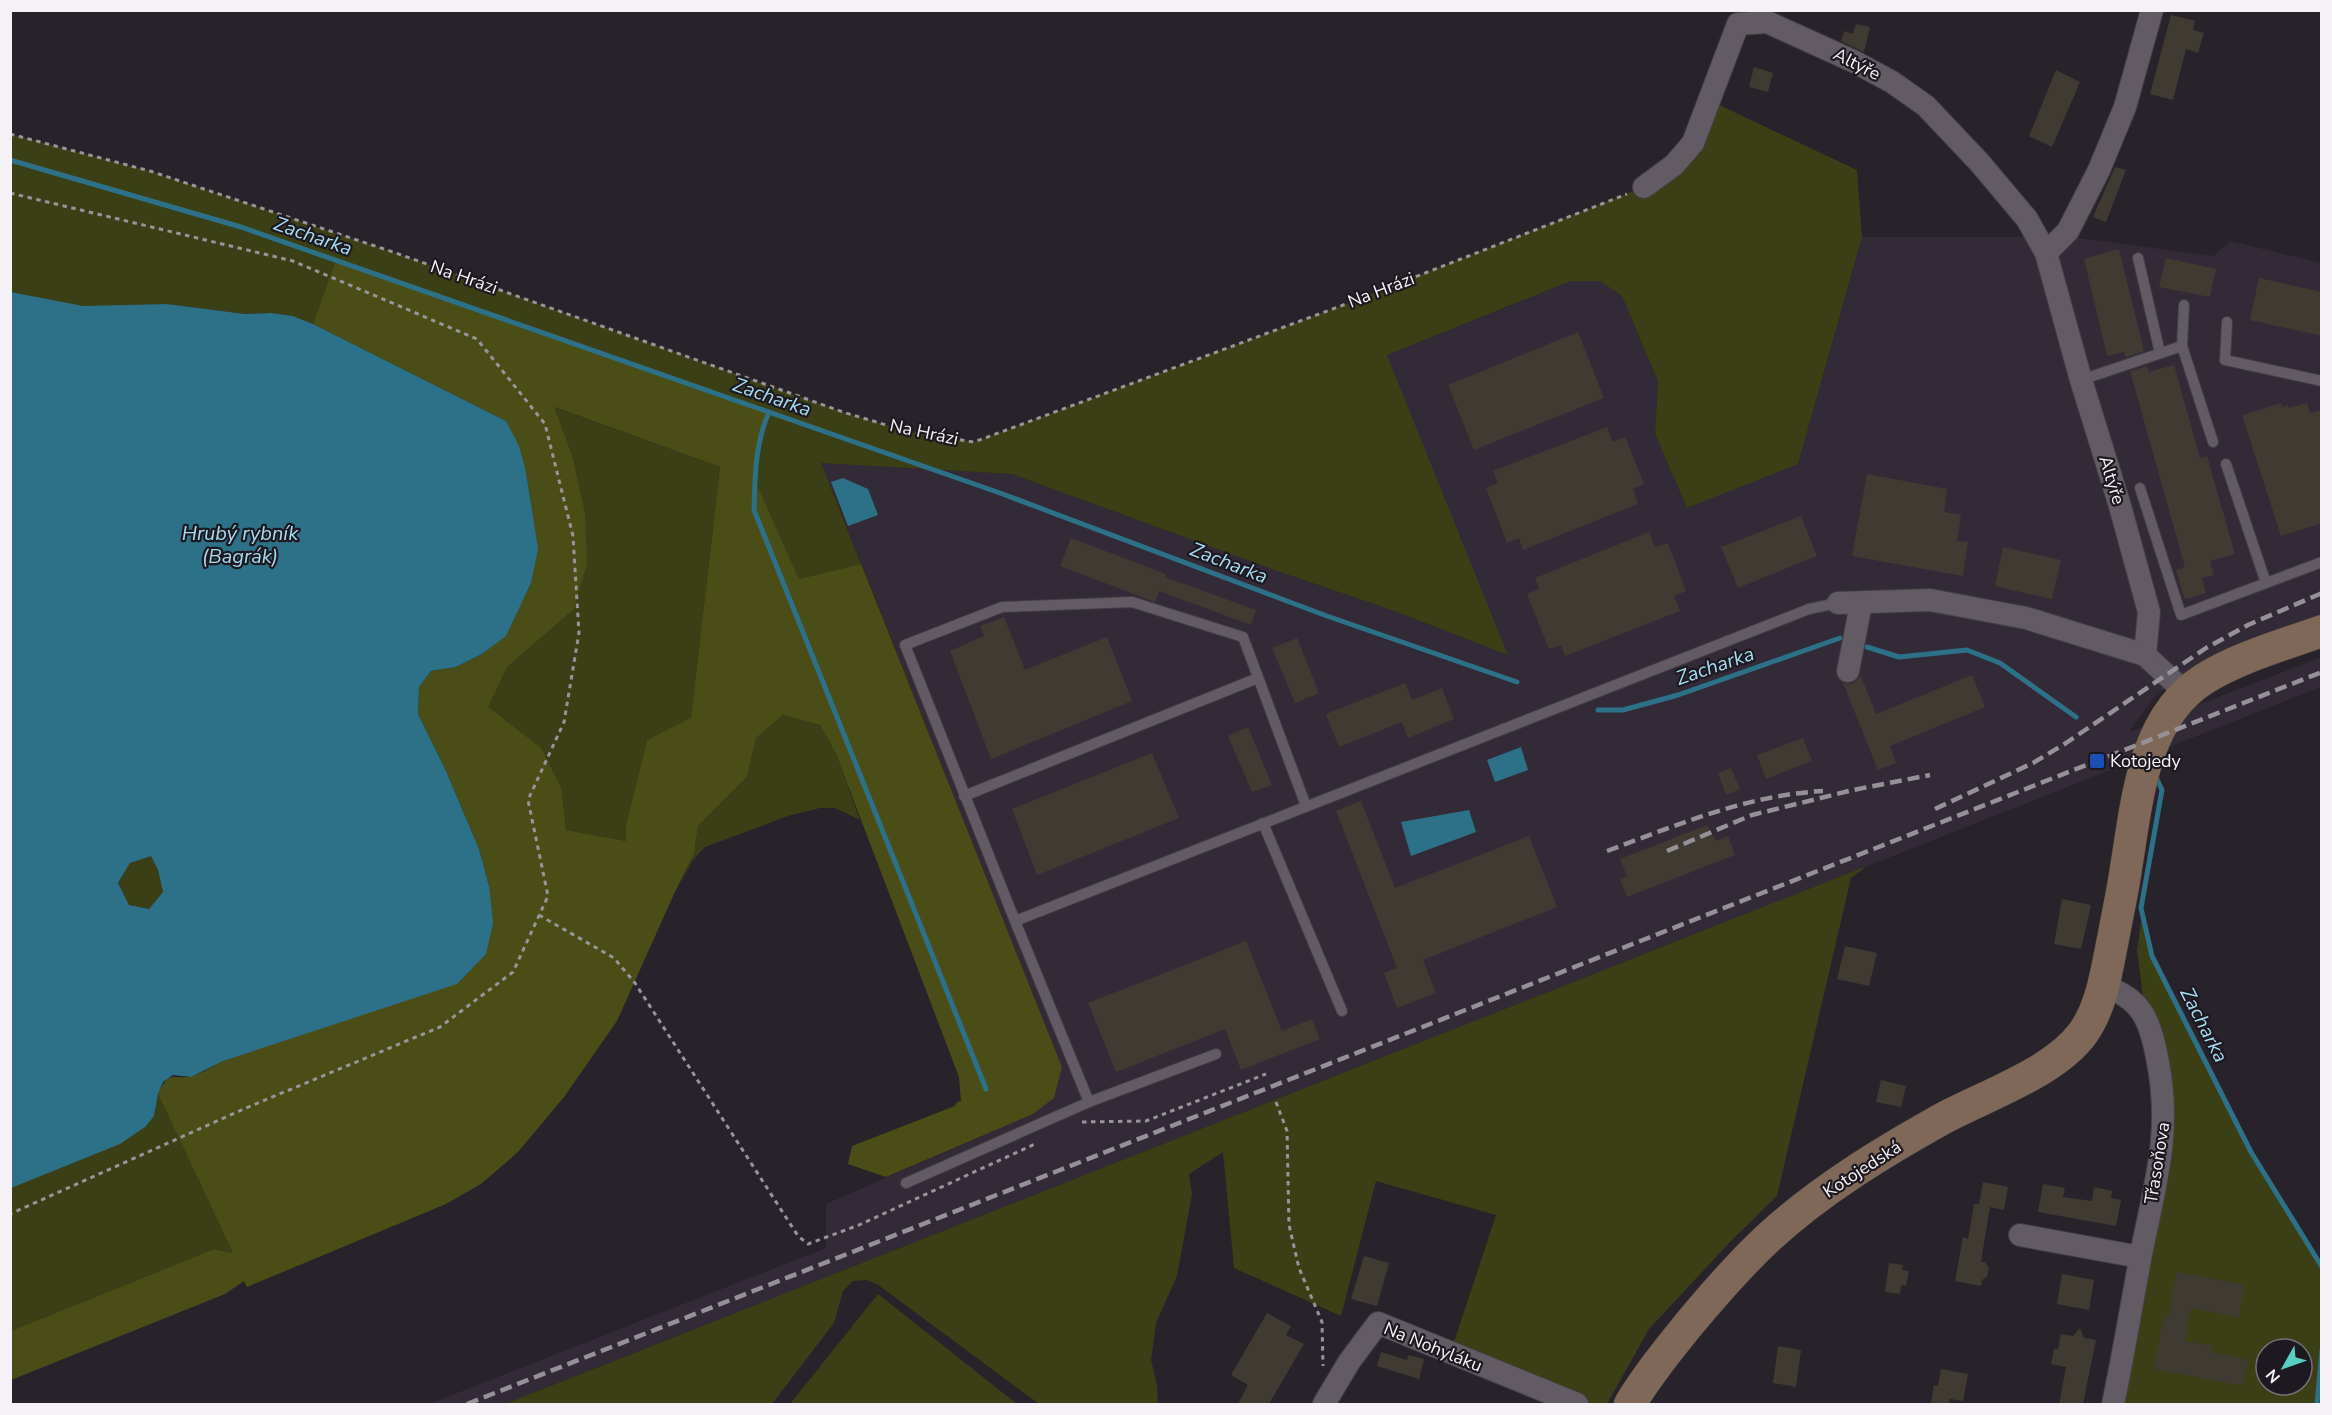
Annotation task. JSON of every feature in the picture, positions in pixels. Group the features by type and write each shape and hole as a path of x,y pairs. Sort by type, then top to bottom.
{"main road":[{"name":"Kotojedská","path":"1630,1404 1677,1339 1721,1287 1767,1239 1817,1198 1942,1119 2062,1055 2072,1045 2088,1025 2105,975 2142,780 2162,723 2176,702 2220,670 2322,631"}],"street":[{"path":"2046,253 2068,231 2099,170 2125,107 2152,10"},
{"name":"Altýře","path":"1644,187 1674,165 1693,143 1738,24 1767,21 1863,66 1892,82 1926,106 1979,162 2026,219 2046,253 2080,380 2120,506 2149,612 2145,655"},
{"path":"1848,671 1850,603 1930,600 2026,618 2145,655 2186,693"},
{"name":"Třasoňova","path":"2105,975 2145,1015 2154,1041 2162,1080 2164,1106 2163,1145 2113,1404"},
{"path":"2020,1235 2140,1257"},
{"name":"Na Nohyláku","path":"1324,1404 1349,1362 1378,1323 1578,1404"}],"lane":[{"path":"2138,258 2160,353"},
{"path":"2184,305 2182,346 2213,442"},
{"path":"2227,322 2225,360 2322,381"},
{"path":"2080,380 2182,346"},
{"path":"2226,464 2266,583"},
{"path":"2140,488 2181,615 2322,562"},
{"path":"1089,1102 905,645 1002,607 1132,602 1243,637 1306,806"},
{"path":"1015,921 1809,609 1850,603"},
{"path":"964,796 1258,678"},
{"path":"1263,823 1342,1011"},
{"path":"906,1183 1089,1102 1216,1054"}],"path":[{"name":"Na Hrázi","path":"10,134 150,171 405,256 846,412 910,432 974,442 1346,304 1644,187"},
{"path":"10,193 293,261 477,339 545,424 573,536 579,633 564,722 528,800 548,896 513,972 440,1027 246,1108 10,1214"},
{"path":"539,915 614,958 635,983 798,1236 808,1244 859,1224 1040,1141"},
{"path":"1072,1127 1083,1122 1146,1121 1266,1074"},
{"path":"1276,1102 1287,1131 1289,1225 1299,1268 1322,1322 1324,1404"}],"shaded area":[{"path":"1862,237 2071,237 2213,256 2230,241 2321,263 2321,616 2213,658 2157,694 2129,732 2321,657 2321,687 505,1404 429,1404 826,1248 826,1204 1033,1114 1054,1098 1062,1067 821,463 1012,474 1283,573 1389,609 1508,655 1387,355 1572,281 1600,281 1622,296 1658,381 1655,434 1687,508 1798,464"}],"green space":[{"path":"1717,104 1857,170 1862,237 1798,464 1687,508 1655,434 1658,381 1622,296 1600,281 1571,281 1387,355 1508,655 1389,609 1283,573 1012,474 821,463 861,564 799,579 755,480 756,456 761,430 769,413 336,261 313,324 293,316 271,313 245,314 167,304 83,307 11,292 10,134 150,171 393,252 846,413 910,432 974,442 1346,304 1644,187"},
{"path":"336,260 769,412 761,430 756,456 755,480 799,579 861,564 1062,1067 1054,1098 1033,1114 886,1177 848,1164 852,1146 955,1106 961,1101 959,1077 836,754 820,725 783,715 756,738 747,777 698,826 694,854 617,1021 564,1097 518,1152 481,1184 446,1204 247,1287 244,1281 225,1294 11,1380 11,1331 214,1249 233,1253 158,1094 166,1081 172,1077 196,1075 223,1061 489,886 479,849 446,771 418,714 419,687 431,671 456,667 482,654 506,635 531,583 531,505 526,472 506,421 313,324","holes":["554,407 720,467 691,718 647,740 626,824 626,841 566,830 562,790 541,748 488,707 507,667 573,610 587,564 585,513 572,455"]},
{"path":"553,407 720,467 691,719 647,740 626,824 626,841 566,830 562,790 487,707 507,667 573,610 572,455"},
{"path":"783,715 820,725 836,754 860,820 835,808 820,808 791,815 705,847 693,860 681,882 694,854 698,826 747,777 756,738"},
{"path":"151,855 158,870 163,892 149,909 129,905 118,883 130,863"},
{"path":"1867,866 1851,878 1777,1196 1730,1242 1649,1329 1607,1404 1591,1404 1452,1348 1496,1215 1376,1181 1341,1316 1234,1268 1223,1152 1189,1174 1192,1194 1177,1276 1156,1323 1151,1360 1157,1385 1158,1404 1039,1404 877,1284 866,1280 853,1281 843,1291 834,1323 772,1404 505,1404"},
{"path":"2142,915 2152,956 2251,1152 2321,1267 2321,1350 2317,1404 2113,1404 2163,1145 2137,951"},
{"path":"158,1094 233,1253 214,1249 11,1331 11,1188 154,1116"},
{"path":"878,1294 1017,1404 790,1404"}],"water":[{"name":"Hrubý rybník (Bagrák)","path":"11,292 83,306 167,304 245,314 271,313 293,316 506,421 519,446 526,472 538,549 531,583 506,636 482,654 456,667 431,671 419,687 418,714 446,771 479,849 489,886 493,923 486,954 457,984 223,1061 191,1077 173,1075 163,1082 154,1116 145,1127 120,1144 11,1188","holes":["151,856 158,870 163,892 149,909 129,905 118,883 130,863"]},
{"path":"843,478 868,489 878,515 848,526 831,482"},
{"path":"1521,747 1528,770 1495,782 1487,760"},
{"path":"1469,810 1476,832 1411,856 1401,822"}],"building":[{"path":"2171,15 2195,21 2193,30 2204,33 2198,53 2186,49 2173,100 2150,94"},
{"path":"1856,24 1870,27 1864,52 1841,41 1844,31 1853,34"},
{"path":"1754,67 1773,73 1768,92 1749,87"},
{"path":"2056,70 2080,82 2052,147 2029,136"},
{"path":"2115,167 2126,170 2106,222 2093,217"},
{"path":"2119,249 2144,351 2126,357 2124,352 2107,356 2084,259"},
{"path":"2166,258 2216,269 2210,297 2159,287"},
{"path":"2259,278 2322,292 2322,336 2250,320"},
{"path":"1578,332 1604,398 1474,450 1448,385"},
{"path":"2174,365 2200,458 2207,456 2235,554 2210,561 2214,575 2202,578 2206,593 2185,599 2176,570 2185,567 2130,371 2147,366 2149,372"},
{"path":"2281,403 2282,407 2288,405 2289,408 2307,403 2310,413 2322,410 2322,523 2281,536 2242,415"},
{"path":"1607,427 1613,442 1625,437 1644,484 1633,489 1638,504 1523,550 1519,538 1507,543 1486,488 1498,483 1493,471"},
{"path":"1867,474 1947,489 1944,512 1961,515 1957,541 1968,542 1963,576 1852,556"},
{"path":"1801,516 1817,556 1738,588 1721,547"},
{"path":"1649,532 1655,547 1668,543 1686,591 1674,596 1680,611 1565,656 1561,645 1549,649 1527,594 1539,589 1535,578"},
{"path":"1071,538 1166,574 1165,577 1256,610 1251,625 1159,591 1155,602 1060,566"},
{"path":"2003,547 2061,560 2052,599 1995,586"},
{"path":"1004,617 1025,670 1107,637 1132,701 991,759 950,651 984,636 980,626"},
{"path":"1297,638 1319,693 1295,703 1272,648"},
{"path":"1972,675 1985,707 1890,746 1896,763 1878,770 1843,683 1853,684 1861,676 1876,714"},
{"path":"1405,683 1412,700 1442,688 1454,719 1408,738 1402,722 1339,747 1326,714"},
{"path":"1248,727 1272,785 1252,792 1228,736"},
{"path":"1803,738 1812,761 1766,779 1757,755"},
{"path":"1152,753 1179,818 1037,875 1012,809"},
{"path":"1731,768 1740,789 1726,795 1718,773"},
{"path":"1361,801 1395,888 1529,836 1557,907 1423,960 1436,993 1397,1008 1384,973 1397,968 1336,811"},
{"path":"1707,825 1716,841 1728,836 1735,855 1627,897 1620,879 1627,876 1620,859"},
{"path":"2062,899 2091,905 2081,949 2054,944"},
{"path":"1246,941 1282,1031 1312,1019 1320,1039 1241,1070 1225,1029 1116,1072 1088,1003"},
{"path":"1845,946 1877,953 1869,986 1837,979"},
{"path":"1881,1080 1906,1086 1901,1107 1876,1102"},
{"path":"1983,1182 2008,1187 2004,1210 1990,1207 1981,1262 1985,1262 1989,1268 1987,1277 1982,1280 1981,1286 1955,1281 1963,1237 1968,1239 1974,1204 1979,1204"},
{"path":"2043,1184 2065,1188 2063,1197 2092,1201 2094,1187 2112,1191 2111,1198 2121,1200 2116,1226 2038,1212"},
{"path":"1364,1256 1389,1263 1377,1306 1351,1299"},
{"path":"1889,1263 1903,1265 1902,1270 1909,1271 1906,1286 1901,1285 1900,1294 1885,1292"},
{"path":"2177,1272 2245,1285 2239,1317 2191,1308 2185,1341 2212,1346 2211,1352 2248,1360 2243,1386 2154,1369 2164,1315 2169,1316"},
{"path":"2062,1274 2094,1280 2089,1310 2057,1304"},
{"path":"1267,1313 1291,1326 1286,1335 1304,1344 1269,1404 1238,1404 1248,1385 1231,1375"},
{"path":"2080,1328 2084,1338 2096,1340 2083,1404 2059,1404 2066,1367 2051,1364 2054,1349 2058,1349 2061,1334 2073,1336"},
{"path":"1778,1346 1801,1350 1796,1387 1773,1383"},
{"path":"1381,1352 1407,1360 1408,1355 1424,1359 1419,1379 1377,1366"},
{"path":"1941,1369 1968,1374 1963,1401 1950,1399 1949,1404 1931,1404 1934,1385 1938,1386"}],"waterway":[{"name":"Zacharka","path":"10,160 241,227 1000,493 1327,616 1517,682"},
{"path":"769,412 758,448 754,510 986,1089"},
{"name":"Zacharka","path":"1598,710 1623,710 1678,695 1840,638"},
{"name":"Zacharka","path":"1867,647 1899,657 1967,650 2000,663 2076,717"},
{"name":"Zacharka","path":"2156,777 2162,790 2141,908 2152,956 2251,1152 2322,1267"},
{"name":"Zacharka","path":"2317,1404 2322,1350"}],"railway":[{"path":"1935,809 2033,763 2206,648 2248,625 2322,593"},
{"path":"467,1404 2322,672"},
{"path":"1667,851 1752,815 1853,790 1930,775"},
{"path":"1607,851 1740,805 1767,798 1823,791"}],"place":[{"name":"Kotojedy","path":"2097,761"}]}
